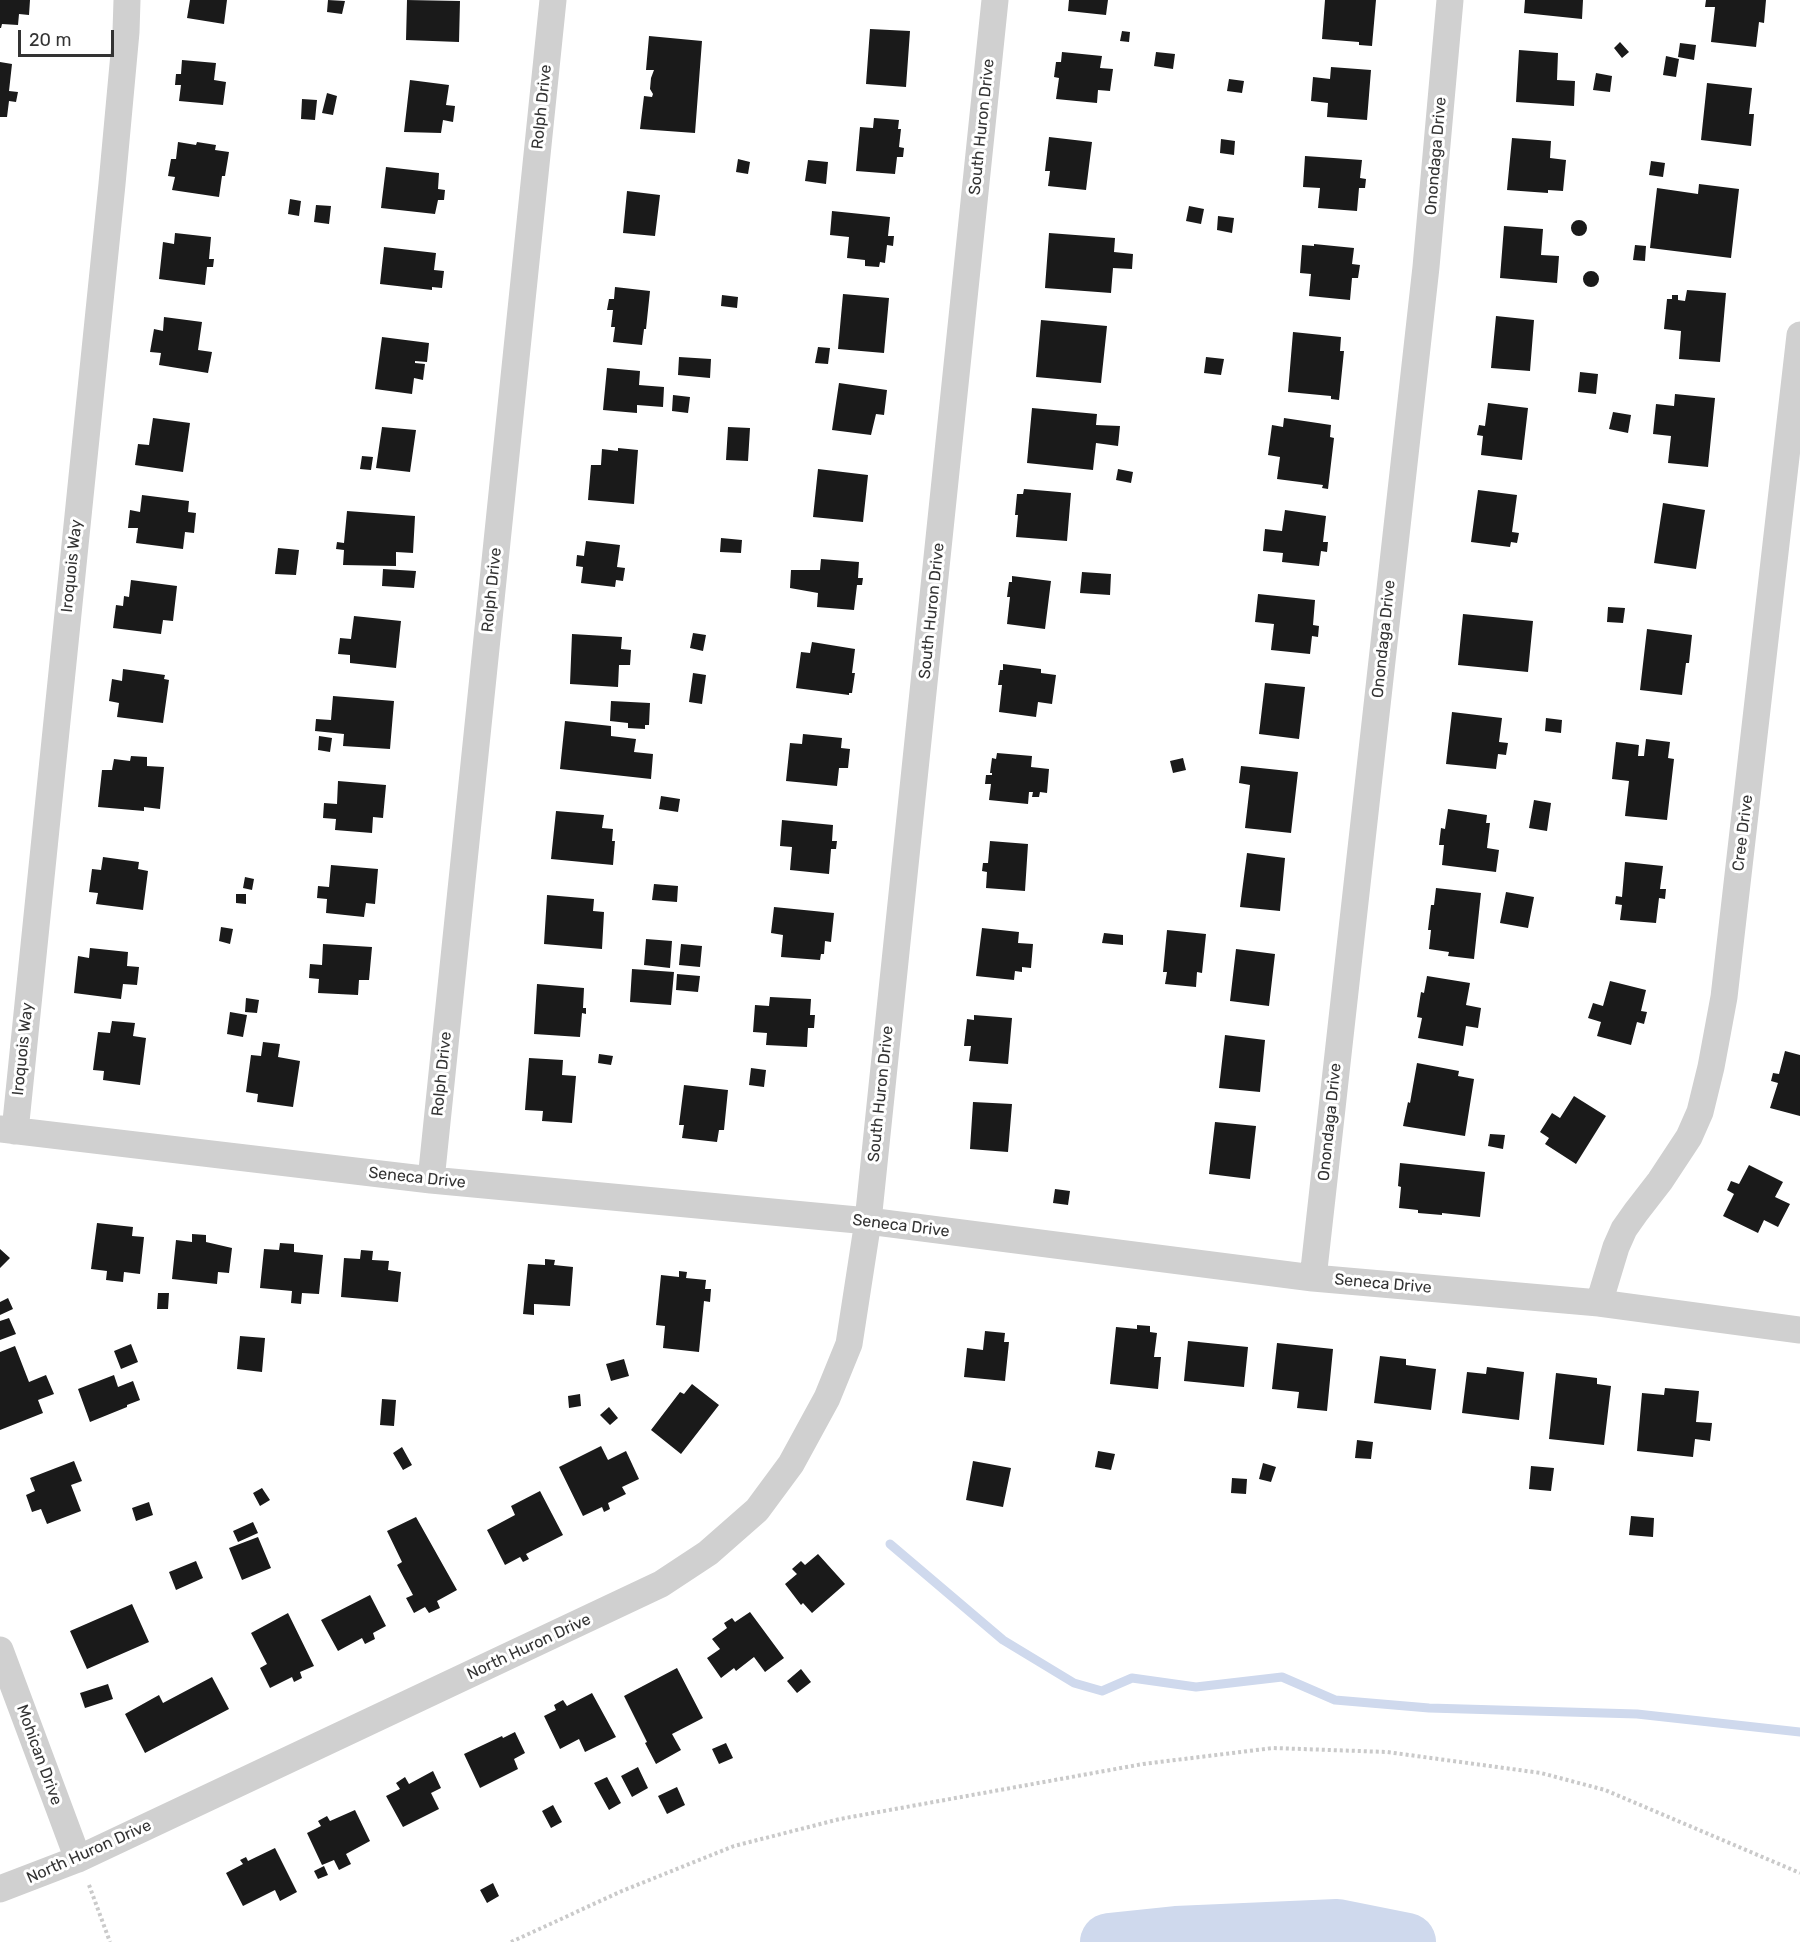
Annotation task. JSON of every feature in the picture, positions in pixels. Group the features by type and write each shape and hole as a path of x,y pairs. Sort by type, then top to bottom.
{"street":[{"name":"Iroquois Way","path":"7,1130 112,184 127,0"},
{"name":"Rolph Drive","path":"431,1180 553,0"},
{"name":"South Huron Drive","path":"868,1221 995,0"},
{"name":"Onondaga Drive","path":"1313,1278 1426,267 1450,0"},
{"name":"Cree Drive","path":"1599,1303 1616,1247 1624,1230 1689,1137 1700,1112 1711,1067 1724,997 1800,335"},
{"name":"Seneca Drive","path":"7,1130 431,1180 868,1221 1313,1278 1599,1303 1800,1330"},
{"name":"North Huron Drive","path":"0,1889 78,1859 661,1584 708,1553 757,1510 791,1464 827,1398 849,1344 868,1221"},
{"name":"Mohican Drive","path":"0,1650 78,1859"}],"path":[{"path":"511,1942 622,1891 734,1846 840,1819 1143,1764 1273,1748 1387,1752 1541,1773 1605,1790 1800,1873"},
{"path":"78,1859 110,1942"}],"building":[{"path":"0,0 30,0 29,15 19,14 18,25 2,24 0,28"},
{"path":"190,0 227,0 224,24 187,18"},
{"path":"328,0 345,1 342,14 327,12"},
{"path":"407,0 460,1 459,42 406,40"},
{"path":"1069,0 1108,0 1106,15 1068,11"},
{"path":"1325,0 1376,0 1372,46 1359,45 1359,42 1322,39"},
{"path":"1525,0 1583,0 1582,19 1524,13"},
{"path":"1706,0 1766,0 1764,23 1759,22 1756,47 1711,42 1715,7 1705,7"},
{"path":"870,29 910,31 906,87 866,84"},
{"path":"1122,31 1130,32 1129,42 1120,41"},
{"path":"649,36 702,41 695,133 640,129 644,96 652,97 653,94 650,89 654,70 646,70"},
{"path":"1620,42 1629,52 1622,58 1614,48"},
{"path":"1680,43 1696,45 1694,60 1678,57"},
{"path":"1519,50 1558,53 1557,80 1575,81 1574,106 1516,102"},
{"path":"1062,52 1102,56 1100,68 1113,69 1110,91 1098,90 1097,103 1056,99 1059,78 1054,77 1056,62 1061,62"},
{"path":"1156,52 1175,54 1173,69 1154,66"},
{"path":"1666,56 1679,59 1676,77 1663,75"},
{"path":"182,60 216,63 214,80 226,82 223,105 179,101 181,85 175,85 176,74 181,74"},
{"path":"0,62 12,64 9,91 18,92 16,102 9,101 7,117 0,117"},
{"path":"1331,67 1371,70 1367,120 1327,117 1328,103 1311,101 1313,77 1330,79"},
{"path":"1596,73 1612,76 1610,92 1593,90"},
{"path":"1229,79 1244,81 1242,93 1227,91"},
{"path":"410,80 449,85 446,105 455,106 453,122 443,120 441,133 404,132"},
{"path":"1707,83 1752,88 1749,114 1754,114 1751,146 1701,140"},
{"path":"327,93 337,96 333,115 322,113"},
{"path":"302,99 317,100 315,120 301,119"},
{"path":"874,118 899,120 898,129 901,129 899,147 904,148 903,157 897,157 895,174 856,171 860,127 873,128"},
{"path":"1049,137 1092,142 1086,190 1048,186 1050,171 1045,171"},
{"path":"1512,138 1551,141 1550,158 1566,160 1563,191 1548,190 1548,193 1507,190"},
{"path":"1221,139 1235,141 1234,155 1220,153"},
{"path":"178,142 216,145 215,150 229,152 219,197 172,190 175,177 168,176 171,159 176,159"},
{"path":"1305,156 1362,160 1360,178 1366,179 1365,188 1359,188 1357,211 1318,208 1320,188 1303,187"},
{"path":"738,159 750,162 748,174 736,172"},
{"path":"808,160 828,162 826,184 805,181"},
{"path":"1651,161 1665,163 1663,177 1649,175"},
{"path":"386,167 439,173 438,189 445,190 444,200 438,200 435,214 381,208"},
{"path":"1699,184 1739,189 1731,258 1650,248 1657,188 1698,194"},
{"path":"627,191 660,195 655,236 623,233"},
{"path":"290,199 301,201 299,216 288,214"},
{"path":"316,205 331,206 329,224 314,222"},
{"path":"1189,206 1204,209 1201,224 1186,221"},
{"path":"832,211 890,217 888,236 894,236 893,246 887,245 885,263 880,262 879,267 865,266 865,260 847,258 849,237 830,235"},
{"path":"1218,216 1234,218 1232,233 1217,230"},
{"path":"1579,220 1585,222 1587,228 1585,234 1579,236 1573,234 1571,228 1573,222"},
{"path":"1504,226 1543,229 1541,255 1559,256 1557,283 1500,278"},
{"path":"175,233 211,237 209,259 214,259 213,267 207,267 205,285 159,279 163,242 174,244"},
{"path":"1049,233 1115,238 1114,252 1133,254 1132,269 1113,268 1111,293 1045,288"},
{"path":"1314,244 1354,248 1352,264 1360,265 1358,278 1352,278 1350,300 1309,296 1311,274 1300,273 1302,245 1314,246"},
{"path":"1635,245 1646,246 1645,261 1633,260"},
{"path":"384,247 436,253 434,270 444,271 442,288 432,287 432,290 380,284"},
{"path":"1588,271 1594,271 1599,279 1597,285 1588,287 1583,282 1583,276"},
{"path":"615,287 650,291 642,345 613,342 615,327 611,327 613,310 607,310 609,299 614,299"},
{"path":"1687,290 1726,293 1720,362 1679,359 1681,331 1664,329 1667,299 1672,299 1672,295 1678,295 1678,300 1685,301"},
{"path":"843,294 889,298 884,353 838,349"},
{"path":"722,295 738,297 737,308 721,306"},
{"path":"1496,316 1534,320 1530,371 1491,368"},
{"path":"164,317 202,322 198,350 212,352 208,373 159,365 161,353 150,352 154,329 163,331"},
{"path":"1041,320 1107,326 1101,383 1036,377"},
{"path":"1293,332 1341,337 1340,351 1344,351 1339,400 1331,399 1331,396 1288,392"},
{"path":"382,337 429,343 427,362 415,361 415,363 425,364 423,380 414,378 412,394 375,389"},
{"path":"818,347 830,348 828,364 815,363"},
{"path":"679,357 711,359 710,378 678,375"},
{"path":"1206,357 1224,359 1221,375 1204,373"},
{"path":"607,368 640,371 639,385 664,387 663,407 637,405 637,413 603,410"},
{"path":"1580,372 1598,374 1596,394 1578,392"},
{"path":"839,383 887,390 884,415 876,414 871,435 832,430"},
{"path":"1675,394 1715,398 1708,467 1668,463 1671,436 1653,434 1656,404 1674,406"},
{"path":"673,395 690,397 688,413 672,411"},
{"path":"1488,403 1528,408 1522,460 1481,455 1483,436 1477,435 1479,425 1485,426"},
{"path":"1032,408 1097,414 1096,425 1120,426 1118,446 1096,443 1093,470 1027,463"},
{"path":"1613,412 1631,415 1628,433 1609,429"},
{"path":"153,418 190,423 183,472 135,465 138,444 149,445"},
{"path":"1284,418 1331,425 1330,437 1334,438 1328,489 1322,488 1323,485 1277,479 1280,457 1268,455 1272,425 1283,427"},
{"path":"382,427 416,430 410,472 376,468"},
{"path":"728,427 750,428 748,461 726,460"},
{"path":"618,448 638,450 634,504 588,500 591,465 601,465 602,449 618,451"},
{"path":"362,456 373,457 371,470 360,469"},
{"path":"818,469 868,475 863,522 813,517"},
{"path":"1118,469 1133,472 1131,483 1116,480"},
{"path":"1024,489 1071,493 1067,541 1016,537 1017,494 1023,494"},
{"path":"1478,490 1517,495 1512,532 1519,533 1517,543 1511,542 1510,547 1471,542"},
{"path":"142,495 189,501 188,512 196,513 194,533 185,532 183,549 136,543 138,528 128,528 130,510 140,512"},
{"path":"1663,503 1705,510 1696,569 1654,563"},
{"path":"1285,510 1326,516 1323,542 1328,542 1327,552 1321,551 1319,566 1282,562 1283,553 1263,551 1265,529 1282,531"},
{"path":"347,511 415,516 413,553 396,552 396,566 343,565 344,550 336,549 337,542 344,543"},
{"path":"721,538 742,540 741,553 720,552"},
{"path":"586,541 620,545 617,567 625,568 623,581 616,580 615,587 581,583 583,567 576,566 577,555 584,556"},
{"path":"278,548 299,550 296,575 275,574"},
{"path":"821,559 859,562 858,578 863,578 862,585 857,585 854,610 817,607 818,593 790,588 791,570 820,570"},
{"path":"383,569 416,571 414,588 382,586"},
{"path":"1082,572 1111,574 1110,595 1080,593"},
{"path":"1012,576 1051,581 1045,629 1007,624 1010,597 1007,597"},
{"path":"131,580 177,586 173,621 163,620 161,634 113,628 116,605 123,606 124,596 129,597"},
{"path":"1258,594 1315,600 1313,625 1319,626 1318,637 1312,636 1310,654 1271,650 1274,624 1255,622"},
{"path":"1608,607 1625,608 1623,623 1607,622"},
{"path":"1463,614 1533,621 1528,672 1458,665"},
{"path":"354,616 401,621 396,668 350,663 350,655 338,654 340,638 351,639"},
{"path":"1647,629 1692,635 1682,695 1640,690"},
{"path":"693,633 706,635 703,651 690,648"},
{"path":"572,634 622,637 621,649 631,650 630,665 619,665 618,687 570,684"},
{"path":"812,642 855,649 852,693 849,695 796,688 801,652 810,653"},
{"path":"1003,664 1041,669 1041,673 1056,675 1052,704 1038,702 1036,717 999,712 1002,685 998,685"},
{"path":"123,669 165,675 164,679 169,680 163,723 117,717 119,703 109,701 112,679 122,681"},
{"path":"693,673 706,675 702,704 689,702"},
{"path":"1265,683 1305,687 1299,739 1259,734"},
{"path":"333,696 394,701 390,749 343,746 344,734 315,731 316,719 331,720"},
{"path":"611,701 650,703 649,725 645,725 645,729 628,728 628,723 610,721"},
{"path":"1452,712 1502,718 1499,742 1508,743 1506,755 1498,754 1496,769 1446,764"},
{"path":"1546,718 1562,720 1561,733 1545,731"},
{"path":"565,721 611,726 611,736 636,739 634,752 653,754 651,779 560,769"},
{"path":"803,734 842,738 841,748 850,749 848,768 839,768 837,786 786,781 790,743 802,744"},
{"path":"319,736 332,738 330,752 318,750"},
{"path":"1646,739 1670,742 1668,758 1674,759 1667,820 1625,816 1629,781 1612,779 1616,742 1639,745 1638,756 1644,756"},
{"path":"997,753 1032,756 1031,767 1049,769 1047,793 1040,792 1039,797 1032,797 1033,792 1029,792 1028,804 989,800 991,784 985,784 986,775 992,775 990,773 992,758 996,759"},
{"path":"131,756 147,757 147,766 164,767 160,809 144,807 144,811 98,807 102,770 112,770 114,759 130,761"},
{"path":"1183,758 1186,770 1173,773 1170,761"},
{"path":"1241,766 1298,772 1291,833 1245,828 1250,785 1239,783"},
{"path":"338,781 386,785 383,818 373,817 372,833 335,830 336,819 323,818 324,803 337,804"},
{"path":"661,796 680,799 678,812 659,809"},
{"path":"1534,800 1551,803 1547,831 1529,828"},
{"path":"1448,809 1487,815 1486,823 1490,823 1487,848 1499,850 1496,872 1442,865 1444,845 1439,845 1441,828 1445,829"},
{"path":"556,811 604,815 602,828 613,829 612,841 615,841 613,865 551,859"},
{"path":"782,820 833,825 832,841 837,841 836,849 831,849 829,874 790,870 792,847 780,846"},
{"path":"990,841 1028,844 1025,891 986,888 987,872 982,871 983,863 988,863"},
{"path":"1247,853 1285,858 1280,911 1240,907"},
{"path":"103,857 139,862 138,869 148,871 143,910 96,904 98,893 89,892 92,869 101,870"},
{"path":"1625,862 1663,866 1660,889 1666,889 1665,899 1659,898 1656,923 1620,920 1622,905 1615,904 1616,896 1622,897"},
{"path":"331,865 378,869 375,904 366,903 364,917 326,913 327,899 317,898 318,886 329,887"},
{"path":"245,877 254,879 252,890 243,888"},
{"path":"654,884 678,886 677,902 652,900"},
{"path":"1436,888 1481,893 1474,959 1448,956 1449,952 1429,949 1431,930 1428,930"},
{"path":"1506,892 1534,897 1528,928 1500,923"},
{"path":"236,894 246,894 246,904 236,903"},
{"path":"547,895 594,899 593,911 604,912 602,949 544,944"},
{"path":"774,907 834,913 831,942 825,941 824,954 821,954 820,960 781,957 783,935 771,933"},
{"path":"221,927 233,929 230,944 219,941"},
{"path":"982,928 1019,932 1018,943 1033,944 1031,968 1022,967 1022,972 1015,971 1014,980 976,976"},
{"path":"1167,930 1206,934 1202,973 1197,972 1196,987 1165,984 1167,972 1163,972"},
{"path":"1104,933 1123,935 1123,945 1102,943"},
{"path":"646,939 672,941 670,968 644,965"},
{"path":"323,944 372,947 369,980 359,980 358,995 318,993 319,979 309,978 310,964 322,965"},
{"path":"681,944 702,946 700,967 679,965"},
{"path":"90,948 128,952 127,966 139,967 137,985 123,984 121,999 74,993 78,956 89,958"},
{"path":"1236,949 1275,954 1269,1006 1230,1001"},
{"path":"632,969 674,972 671,1005 630,1002"},
{"path":"677,974 700,976 698,992 676,990"},
{"path":"1427,976 1470,983 1466,1005 1481,1008 1478,1028 1466,1026 1463,1046 1418,1038 1422,1018 1417,1017 1421,992 1424,993"},
{"path":"1610,981 1646,990 1641,1011 1647,1012 1644,1024 1637,1022 1631,1045 1597,1036 1601,1022 1588,1018 1593,1003 1603,1006"},
{"path":"537,984 584,988 583,1008 586,1008 586,1014 582,1013 580,1037 534,1034"},
{"path":"770,997 811,999 810,1015 815,1015 814,1028 808,1028 807,1047 766,1045 767,1033 753,1032 755,1005 769,1006"},
{"path":"246,998 259,1000 257,1013 245,1012"},
{"path":"230,1012 247,1015 243,1037 227,1034"},
{"path":"974,1015 1012,1018 1008,1064 969,1061 971,1046 964,1046 967,1019 974,1020"},
{"path":"112,1021 135,1023 133,1036 146,1038 140,1085 103,1080 104,1071 93,1070 98,1032 110,1033"},
{"path":"1225,1035 1265,1040 1260,1092 1219,1088"},
{"path":"263,1042 280,1044 278,1057 300,1061 293,1107 257,1102 258,1094 246,1092 251,1055 261,1056"},
{"path":"1785,1051 1800,1055 1800,1116 1770,1108 1778,1083 1771,1081 1773,1073 1779,1074"},
{"path":"599,1054 613,1056 611,1065 598,1063"},
{"path":"529,1058 563,1060 562,1075 576,1076 572,1123 542,1121 543,1111 525,1110"},
{"path":"1417,1063 1459,1071 1458,1076 1474,1079 1465,1136 1403,1126 1408,1102 1410,1103"},
{"path":"751,1068 766,1070 764,1087 749,1085"},
{"path":"684,1085 728,1090 724,1130 719,1130 717,1142 682,1138 684,1125 679,1125"},
{"path":"1574,1096 1606,1116 1576,1164 1545,1144 1549,1138 1540,1132 1552,1113 1560,1118"},
{"path":"973,1102 1012,1104 1008,1152 970,1149"},
{"path":"1215,1122 1256,1126 1250,1179 1209,1174"},
{"path":"1490,1134 1505,1135 1503,1149 1488,1146"},
{"path":"1400,1163 1485,1172 1480,1217 1418,1213 1418,1210 1399,1208"},
{"path":"1749,1165 1783,1182 1775,1197 1790,1204 1778,1227 1764,1220 1758,1233 1723,1216 1734,1194 1727,1190 1731,1181 1739,1184"},
{"path":"1055,1189 1070,1191 1068,1205 1053,1203"},
{"path":"97,1223 133,1227 132,1236 144,1237 140,1274 124,1272 123,1282 106,1280 107,1271 91,1269"},
{"path":"192,1234 206,1235 206,1242 232,1248 229,1273 218,1272 217,1284 172,1279 176,1240 192,1242"},
{"path":"280,1243 294,1244 294,1252 323,1255 319,1294 302,1293 301,1304 291,1303 292,1291 260,1288 264,1249 279,1250"},
{"path":"0,1249 10,1258 0,1268"},
{"path":"361,1250 373,1251 372,1260 389,1261 388,1270 401,1272 398,1302 341,1297 344,1258 360,1259"},
{"path":"545,1259 555,1260 554,1265 573,1267 570,1306 534,1304 534,1315 523,1314 528,1264 545,1265"},
{"path":"679,1271 687,1272 686,1278 706,1280 705,1289 711,1289 710,1302 704,1301 699,1352 663,1348 665,1326 656,1325 661,1275 679,1277"},
{"path":"158,1293 169,1293 168,1309 157,1309"},
{"path":"8,1298 13,1309 0,1315 0,1302"},
{"path":"9,1318 16,1334 0,1340 0,1321"},
{"path":"1137,1325 1150,1326 1150,1332 1157,1333 1154,1357 1161,1357 1158,1389 1110,1384 1116,1327 1137,1329"},
{"path":"985,1331 1005,1333 1004,1342 1009,1342 1005,1381 964,1377 967,1348 983,1350"},
{"path":"240,1336 265,1338 262,1372 237,1369"},
{"path":"1188,1341 1248,1347 1244,1387 1184,1381"},
{"path":"1277,1343 1333,1349 1327,1411 1297,1408 1299,1392 1272,1389"},
{"path":"131,1344 138,1362 121,1369 114,1351"},
{"path":"15,1346 29,1382 46,1375 54,1394 38,1400 43,1413 0,1430 0,1352"},
{"path":"1380,1356 1406,1359 1406,1365 1436,1369 1431,1410 1374,1403"},
{"path":"624,1359 629,1376 611,1381 606,1364"},
{"path":"1487,1367 1524,1372 1519,1420 1462,1413 1467,1372 1486,1374"},
{"path":"1556,1373 1597,1378 1597,1384 1611,1386 1604,1445 1549,1439"},
{"path":"114,1375 118,1387 133,1381 140,1400 90,1422 78,1389"},
{"path":"692,1384 719,1405 681,1454 651,1430 680,1392 684,1394"},
{"path":"1665,1388 1699,1391 1696,1422 1712,1423 1710,1441 1695,1439 1693,1457 1637,1451 1642,1393 1664,1395"},
{"path":"580,1394 581,1406 569,1408 568,1396"},
{"path":"382,1399 396,1400 394,1426 380,1425"},
{"path":"609,1407 618,1418 610,1425 600,1415"},
{"path":"1357,1440 1373,1442 1371,1459 1355,1458"},
{"path":"601,1446 608,1460 626,1451 639,1479 622,1487 626,1494 608,1503 610,1509 604,1512 602,1507 583,1516 559,1467"},
{"path":"402,1447 412,1465 403,1470 393,1453"},
{"path":"1098,1451 1115,1454 1111,1470 1095,1467"},
{"path":"74,1461 82,1481 71,1485 81,1511 47,1524 41,1509 32,1512 26,1495 35,1491 30,1478"},
{"path":"973,1461 1011,1468 1003,1507 966,1500"},
{"path":"1263,1463 1276,1467 1271,1482 1259,1479"},
{"path":"1531,1466 1554,1468 1551,1491 1529,1489"},
{"path":"1232,1478 1247,1479 1246,1494 1231,1493"},
{"path":"262,1488 270,1500 260,1506 253,1493"},
{"path":"540,1491 563,1535 526,1554 529,1559 523,1562 520,1557 505,1565 487,1530 515,1515 511,1506"},
{"path":"149,1502 153,1515 136,1521 132,1508"},
{"path":"1631,1516 1654,1518 1653,1537 1629,1535"},
{"path":"416,1517 457,1590 437,1601 440,1608 429,1613 425,1607 414,1613 406,1598 413,1595 397,1565 402,1562 387,1531"},
{"path":"253,1522 258,1533 238,1542 233,1531"},
{"path":"258,1537 271,1568 242,1580 229,1548"},
{"path":"818,1554 845,1584 812,1613 803,1603 801,1605 785,1584 797,1574 792,1569 801,1561 805,1565"},
{"path":"196,1561 203,1578 176,1590 169,1572"},
{"path":"370,1595 386,1626 373,1633 375,1639 365,1644 362,1638 338,1651 321,1620"},
{"path":"132,1604 149,1642 87,1669 70,1631"},
{"path":"750,1612 784,1658 765,1672 754,1657 736,1671 734,1668 721,1678 707,1658 720,1649 712,1639 727,1628 724,1623 732,1618 735,1622"},
{"path":"288,1613 314,1666 300,1672 302,1678 294,1682 292,1677 270,1688 260,1668 267,1664 251,1633"},
{"path":"677,1668 703,1718 672,1734 681,1750 656,1764 624,1696"},
{"path":"801,1669 811,1682 797,1693 787,1681"},
{"path":"212,1677 229,1709 145,1753 125,1714 159,1695 163,1703"},
{"path":"108,1684 113,1699 85,1708 80,1693"},
{"path":"592,1693 616,1737 585,1752 579,1739 560,1749 544,1716 556,1710 554,1705 563,1700 567,1706"},
{"path":"515,1732 525,1753 514,1759 518,1769 480,1788 464,1754"},
{"path":"726,1743 733,1758 719,1764 712,1749"},
{"path":"638,1767 648,1788 632,1797 621,1776"},
{"path":"433,1771 441,1788 431,1793 439,1809 403,1827 386,1796 400,1789 396,1783 405,1777 409,1784"},
{"path":"607,1777 621,1803 609,1810 594,1783"},
{"path":"677,1787 685,1805 667,1814 658,1796"},
{"path":"553,1805 562,1822 551,1828 542,1811"},
{"path":"355,1810 370,1841 346,1854 351,1864 339,1870 334,1860 322,1865 307,1833 321,1826 318,1821 327,1816 330,1821"},
{"path":"275,1848 297,1892 280,1901 275,1890 243,1906 226,1873 243,1864 240,1860 246,1857 248,1861"},
{"path":"324,1866 328,1875 318,1879 314,1871"},
{"path":"493,1883 499,1896 487,1903 480,1890"}],"waterway":[{"path":"890,1544 1003,1640 1074,1683 1102,1691 1132,1678 1196,1687 1282,1677 1335,1700 1429,1708 1637,1714 1800,1732"},
{"path":"1109,1942 1176,1935 1337,1928 1407,1942"}]}
